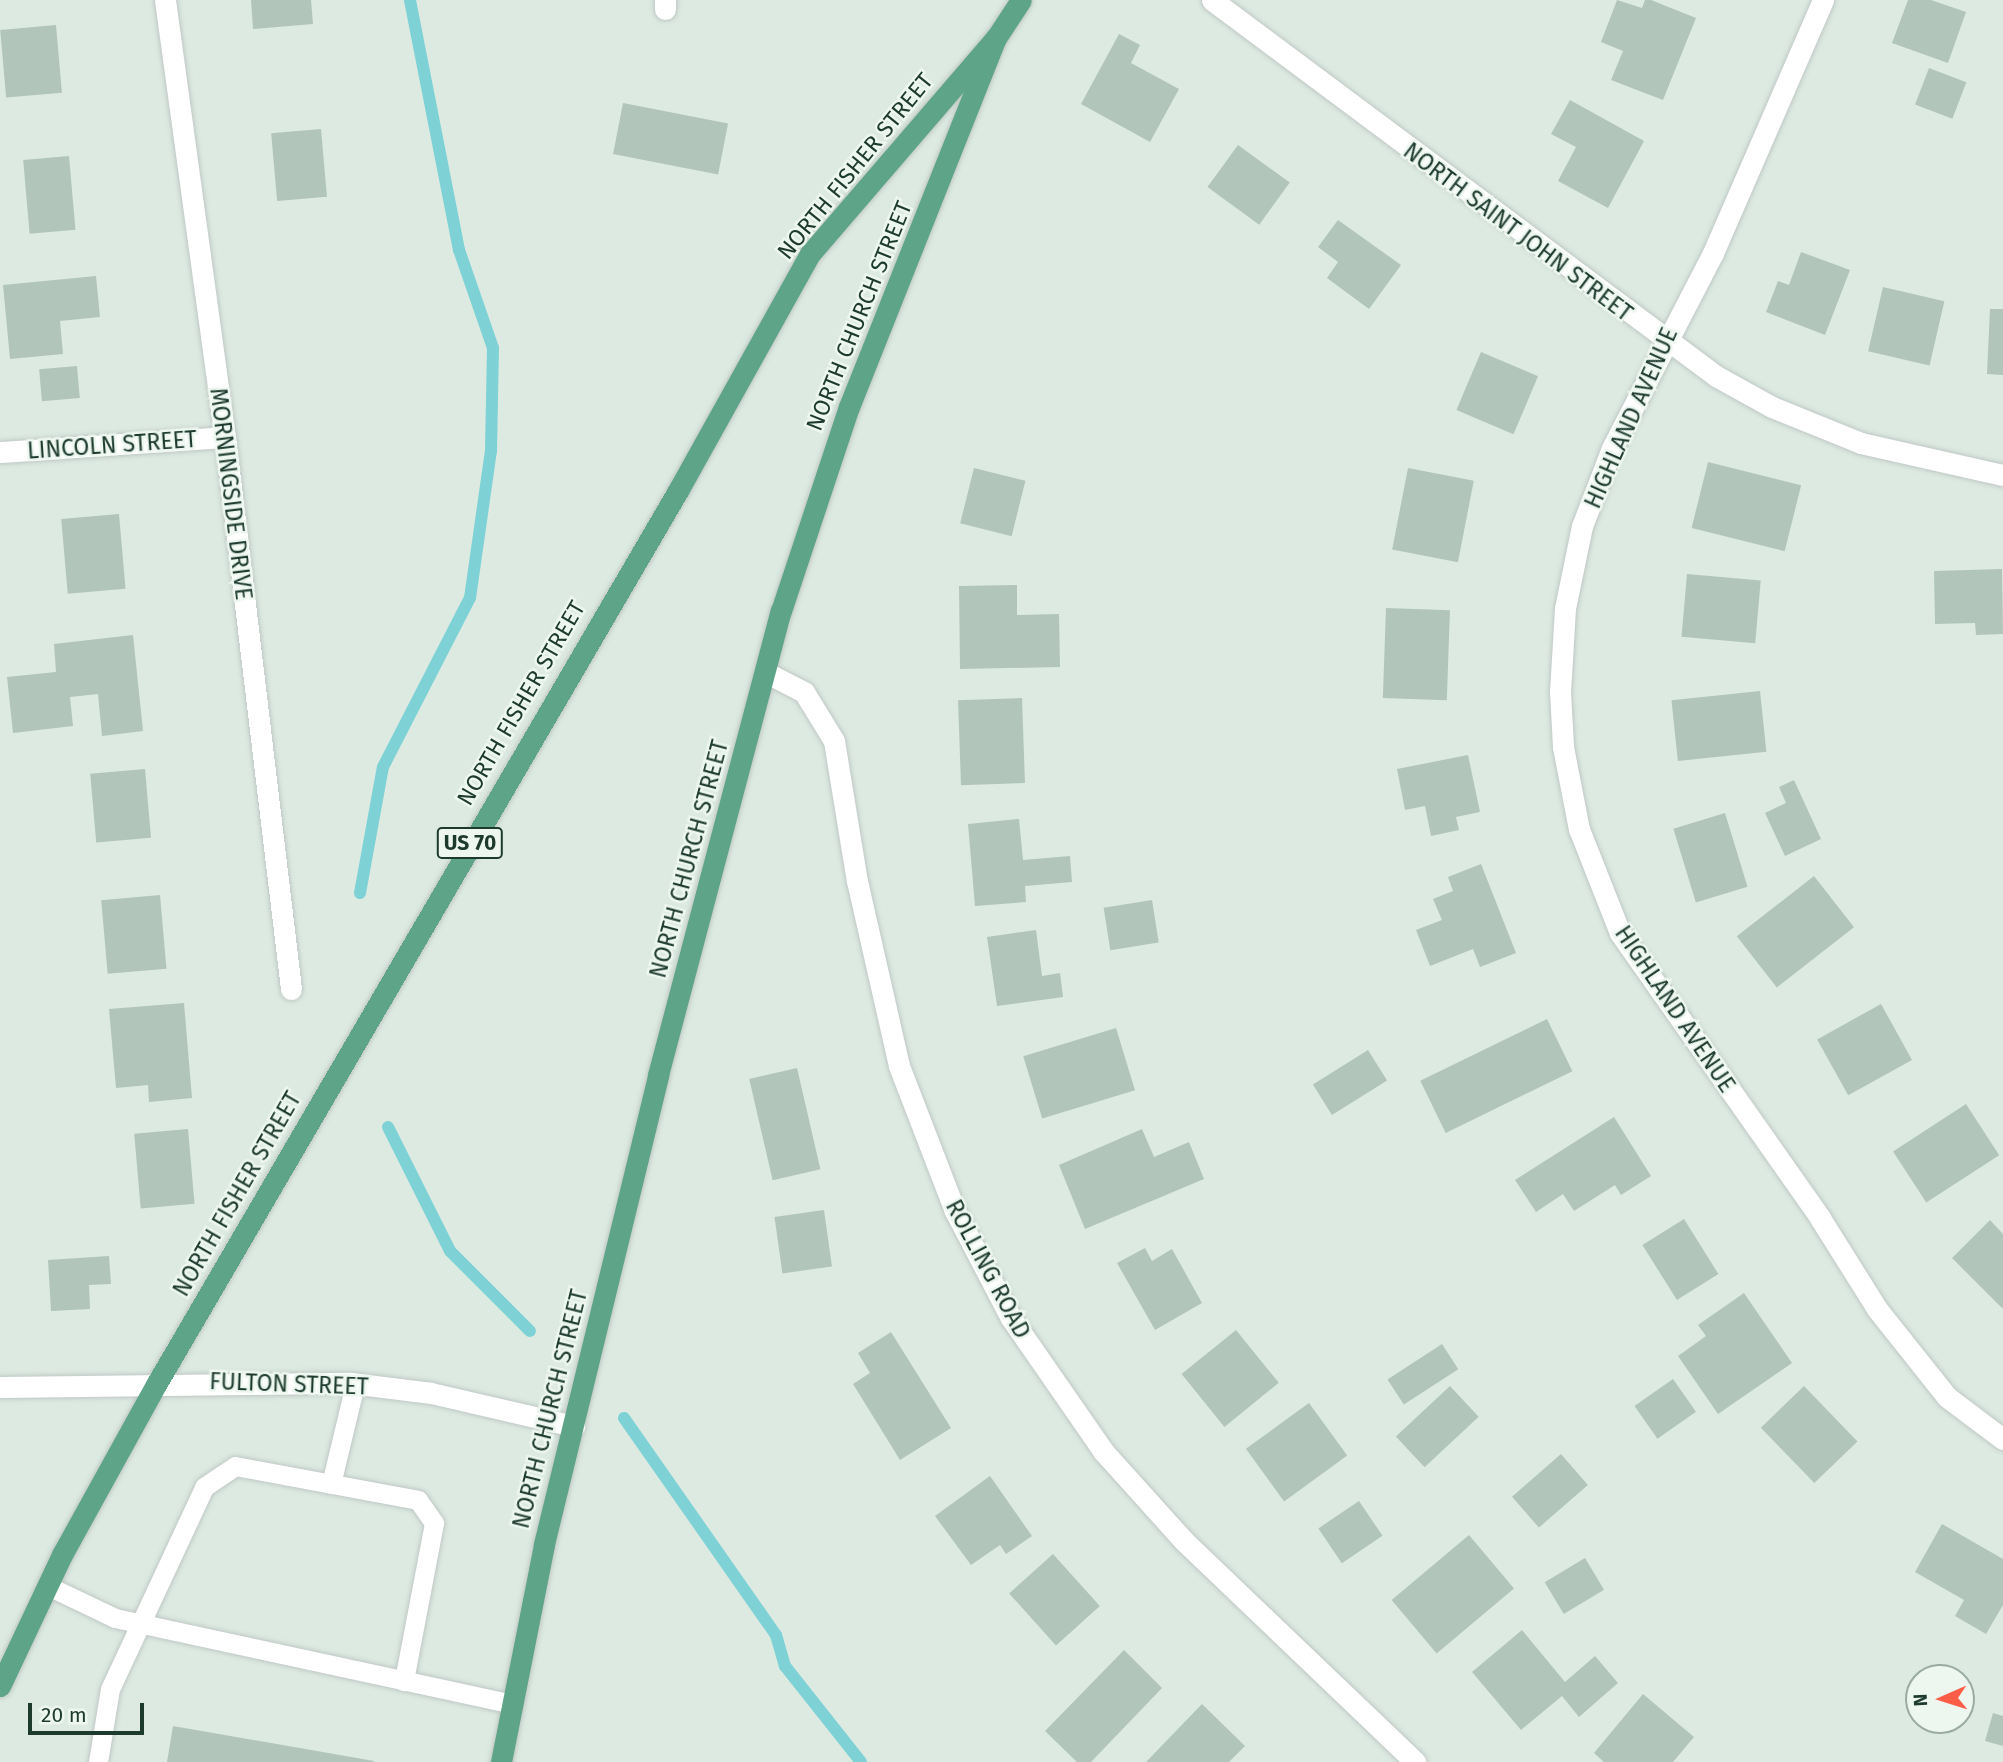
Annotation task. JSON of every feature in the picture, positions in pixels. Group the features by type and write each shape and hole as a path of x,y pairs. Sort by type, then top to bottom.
{"main road":[{"name":"NORTH CHURCH STREET","path":"501,1762 574,1426 659,1075 765,672 813,508 849,407 996,38 1021,0"},
{"name":"NORTH FISHER STREET","path":"0,1686 48,1586 157,1383 679,489 810,254 996,38"}],"street":[{"name":"MORNINGSIDE DRIVE","path":"164,0 225,437 290,989"},
{"name":"NORTH SAINT JOHN STREET","path":"1212,0 1664,341 1772,407 1861,443 2003,475"},
{"name":"HIGHLAND AVENUE","path":"1823,0 1712,255 1664,341 1612,448 1582,526 1565,608 1560,691 1563,747 1579,829 1620,933 1821,1218 1877,1309 1947,1396 2003,1439"},
{"name":"LINCOLN STREET","path":"0,452 225,437"},
{"name":"ROLLING ROAD","path":"765,672 804,692 830,730 899,1066 955,1211 1011,1318 1103,1451 1175,1531 1415,1762"},
{"name":"FULTON STREET","path":"0,1387 157,1383 355,1384 431,1393 574,1426"}],"lane":[{"path":"331,1484 355,1384"},
{"path":"98,1762 110,1689 145,1625 204,1487 235,1466 418,1500 434,1523 404,1681"},
{"path":"48,1586 115,1618 512,1704"}],"building":[{"path":"251,0 311,0 313,24 253,29"},
{"path":"1617,0 1642,8 1645,0 1651,0 1696,18 1663,100 1611,80 1623,51 1601,42"},
{"path":"1908,0 1931,0 1966,12 1948,63 1892,43"},
{"path":"56,25 62,93 6,98 0,30"},
{"path":"1119,34 1140,45 1131,63 1179,89 1150,142 1081,104"},
{"path":"1929,68 1966,82 1952,119 1915,104"},
{"path":"1570,100 1644,141 1608,208 1558,181 1576,147 1551,134"},
{"path":"623,103 728,123 718,174 613,154"},
{"path":"321,129 327,197 277,201 271,133"},
{"path":"1238,145 1290,183 1259,225 1207,187"},
{"path":"69,156 75,230 30,234 23,160"},
{"path":"1338,220 1401,265 1369,309 1327,278 1338,262 1318,247"},
{"path":"1801,252 1850,270 1825,335 1766,312 1778,281 1789,285"},
{"path":"96,276 100,317 60,321 63,354 10,359 3,285"},
{"path":"1883,287 1944,301 1930,365 1868,351"},
{"path":"1990,309 2003,309 2003,375 1987,374"},
{"path":"1481,352 1538,376 1513,434 1456,410"},
{"path":"77,366 80,398 42,401 39,369"},
{"path":"1708,462 1801,485 1785,551 1692,528"},
{"path":"974,468 1025,481 1012,536 960,523"},
{"path":"1408,468 1474,481 1458,562 1392,549"},
{"path":"119,514 126,589 68,594 61,519"},
{"path":"2002,569 2003,634 1976,635 1975,623 1935,624 1934,571"},
{"path":"1687,574 1761,580 1755,643 1682,637"},
{"path":"1017,585 1017,615 1059,614 1060,667 960,669 959,586"},
{"path":"1386,608 1450,610 1447,700 1383,698"},
{"path":"133,635 143,731 102,736 98,694 70,697 73,726 13,733 7,677 56,672 54,644"},
{"path":"1760,691 1766,752 1678,761 1671,700"},
{"path":"1022,698 1025,783 961,785 958,700"},
{"path":"1468,755 1480,812 1456,817 1459,830 1431,836 1425,806 1405,810 1397,769"},
{"path":"145,769 151,838 96,843 90,774"},
{"path":"1794,780 1821,839 1785,856 1765,813 1786,803 1779,787"},
{"path":"1725,813 1748,887 1696,902 1673,829"},
{"path":"1019,819 1023,860 1070,856 1072,882 1025,886 1026,902 975,906 968,824"},
{"path":"1481,864 1516,953 1480,967 1473,949 1430,966 1416,930 1442,920 1433,899 1453,891 1448,877"},
{"path":"1814,876 1854,927 1777,988 1737,936"},
{"path":"160,895 166,969 108,974 101,900"},
{"path":"1152,900 1159,942 1110,950 1104,908"},
{"path":"1036,930 1042,976 1060,973 1063,997 997,1006 987,937"},
{"path":"184,1003 192,1098 149,1102 148,1085 116,1088 109,1009"},
{"path":"1881,1004 1912,1060 1848,1095 1817,1039"},
{"path":"1547,1019 1572,1071 1446,1133 1420,1081"},
{"path":"1116,1028 1135,1090 1042,1119 1023,1056"},
{"path":"1368,1050 1387,1081 1332,1115 1313,1084"},
{"path":"797,1068 820,1169 773,1180 749,1079"},
{"path":"1966,1104 1999,1155 1926,1203 1893,1151"},
{"path":"1614,1117 1651,1176 1621,1195 1615,1185 1574,1211 1563,1194 1536,1212 1515,1180"},
{"path":"188,1129 195,1204 141,1208 134,1134"},
{"path":"1142,1129 1154,1157 1189,1142 1204,1179 1085,1229 1059,1165"},
{"path":"824,1210 832,1266 782,1273 774,1217"},
{"path":"1684,1219 1718,1274 1677,1300 1642,1245"},
{"path":"1990,1220 2003,1234 2003,1309 1952,1258"},
{"path":"1145,1248 1152,1261 1172,1249 1202,1303 1155,1330 1117,1263"},
{"path":"109,1256 111,1284 89,1285 90,1309 51,1311 48,1260"},
{"path":"1744,1293 1792,1363 1718,1414 1678,1356 1706,1336 1698,1325"},
{"path":"1236,1330 1279,1383 1224,1427 1182,1374"},
{"path":"891,1332 951,1428 900,1460 853,1384 870,1373 858,1353"},
{"path":"1442,1344 1458,1369 1404,1405 1387,1379"},
{"path":"1673,1379 1696,1412 1657,1439 1634,1406"},
{"path":"1450,1386 1479,1417 1425,1467 1396,1436"},
{"path":"1804,1386 1857,1441 1814,1483 1761,1428"},
{"path":"1309,1403 1347,1456 1284,1501 1246,1449"},
{"path":"1561,1454 1588,1485 1539,1528 1512,1497"},
{"path":"990,1476 1032,1536 1006,1554 1000,1545 971,1565 935,1516"},
{"path":"1359,1501 1382,1536 1342,1563 1318,1528"},
{"path":"1942,1524 2003,1559 2003,1605 1986,1634 1955,1616 1964,1600 1915,1572"},
{"path":"1469,1535 1514,1589 1437,1654 1392,1600"},
{"path":"1053,1554 1100,1606 1056,1645 1009,1593"},
{"path":"1585,1558 1604,1590 1564,1614 1545,1582"},
{"path":"1522,1630 1565,1682 1595,1656 1618,1683 1579,1717 1562,1696 1521,1730 1472,1672"},
{"path":"1124,1650 1162,1688 1091,1762 1077,1762 1045,1731"},
{"path":"1643,1694 1694,1737 1673,1762 1604,1762 1594,1753"},
{"path":"1202,1704 1245,1746 1229,1762 1146,1762"},
{"path":"1993,1713 2003,1716 2003,1746 1985,1741"},
{"path":"173,1726 374,1761 374,1762 167,1762"}],"waterway":[{"path":"360,893 383,767 470,598 491,451 493,348 459,250 410,0"},
{"path":"388,1127 450,1251 530,1331"},
{"path":"624,1418 776,1635 785,1666 861,1762"}]}
